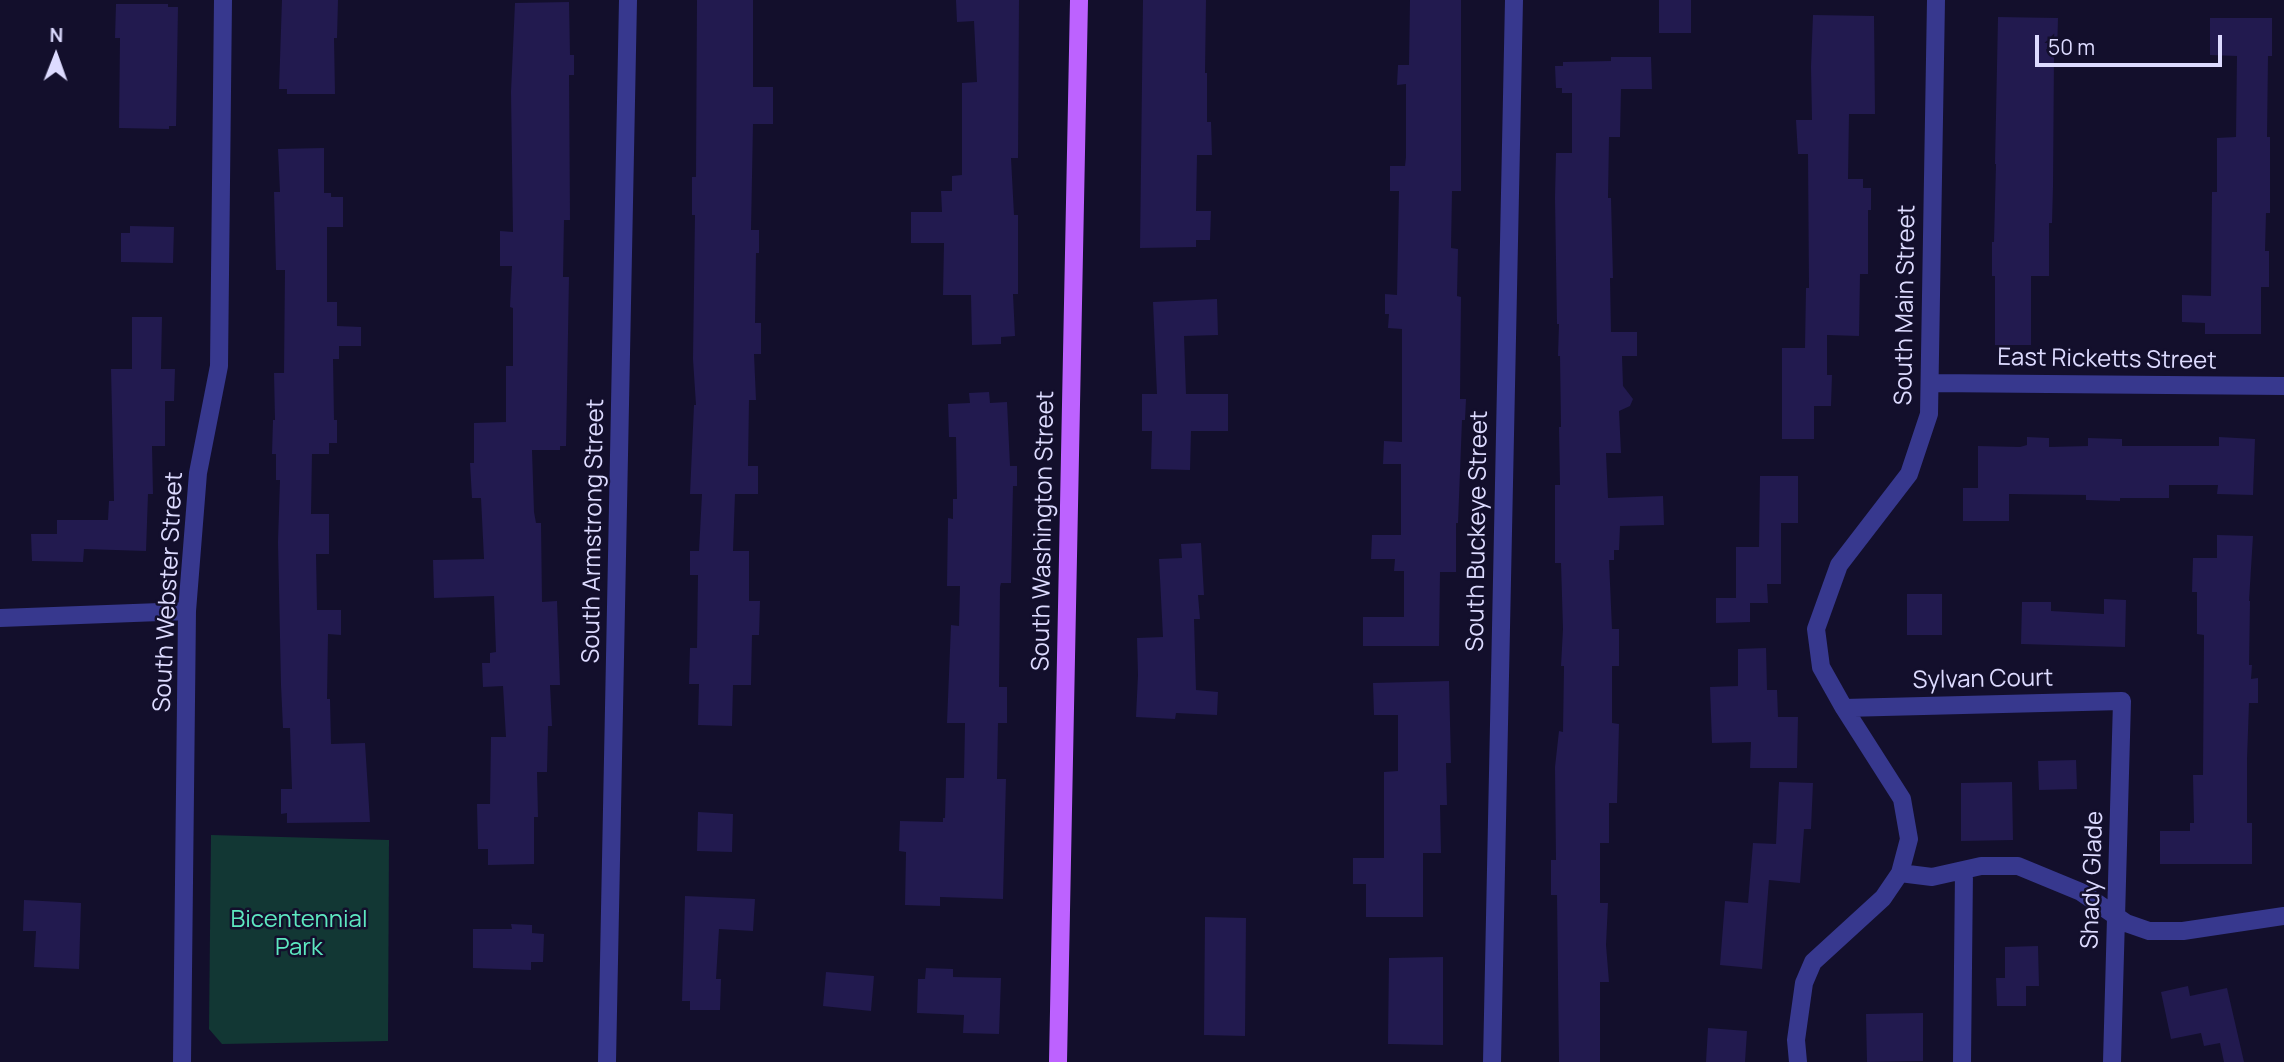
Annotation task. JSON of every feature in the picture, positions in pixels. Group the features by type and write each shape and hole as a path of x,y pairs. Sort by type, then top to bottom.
{"main road":[{"name":"South Washington Street","path":"1058,1062 1079,0"}],"street":[{"name":"South Webster Street","path":"182,1062 187,611 198,473 219,366 223,0"},
{"name":"South Armstrong Street","path":"607,1062 628,0"},
{"name":"South Buckeye Street","path":"1492,1062 1514,0"},
{"name":"South Main Street","path":"1798,1062 1796,1040 1804,983 1813,962 1883,898 1900,873 1909,839 1902,799 1821,667 1816,629 1839,565 1909,474 1929,414 1936,0"},
{"name":"East Ricketts Street","path":"1930,383 2284,386"},
{"path":"0,618 187,611"},
{"name":"Sylvan Court","path":"1844,708 2122,701"},
{"name":"Shady Glade","path":"2112,1062 2122,701"},
{"path":"1900,873 1932,877 1981,866 2018,866 2081,892 2126,923 2149,931 2183,931 2284,916"},
{"path":"1962,1062 1964,871"}],"green space":[{"name":"Bicentennial Park","path":"211,835 389,840 388,1041 222,1044 209,1029"}],"building":[{"path":"282,0 338,0 337,38 334,38 335,94 287,94 287,89 279,89"},
{"path":"697,0 753,0 753,87 773,87 773,124 753,124 751,230 759,230 755,323 761,323 761,354 754,354 756,400 749,400 748,466 758,466 758,494 735,494 733,551 749,551 749,601 760,601 759,635 752,635 751,685 733,685 732,726 698,725 699,684 689,684 690,648 697,648 698,575 690,575 690,551 699,551 702,494 690,494 696,405 693,359 695,215 692,215 692,177 696,177"},
{"path":"956,0 1019,0 1018,158 1011,158 1014,215 1018,215 1018,294 1013,294 1015,336 1001,337 1001,344 972,345 971,295 943,295 944,243 911,243 911,212 942,212 941,191 952,191 952,176 962,175 962,83 977,82 974,21 957,22"},
{"path":"1143,0 1206,0 1205,73 1207,122 1211,122 1212,155 1197,155 1196,211 1211,211 1210,240 1196,240 1196,247 1140,248"},
{"path":"1410,0 1461,0 1461,191 1452,191 1451,248 1458,249 1457,296 1461,297 1460,399 1466,399 1465,420 1462,420 1456,523 1456,572 1440,572 1439,646 1363,646 1363,617 1404,617 1404,571 1394,571 1395,559 1371,559 1372,535 1401,535 1401,464 1383,464 1384,441 1402,442 1402,329 1388,328 1389,314 1385,314 1385,294 1397,295 1399,191 1390,191 1390,166 1405,166 1406,84 1397,85 1398,65 1409,65"},
{"path":"1659,0 1691,0 1691,33 1659,33"},
{"path":"569,2 570,55 574,55 574,75 569,75 570,220 564,220 563,277 569,277 566,446 560,446 560,450 532,450 534,512 536,523 541,523 542,602 557,601 560,685 550,685 552,726 548,726 547,772 537,772 538,817 534,817 534,864 488,865 488,849 478,849 477,804 490,804 491,737 506,737 503,686 483,687 482,663 490,663 490,653 496,652 494,596 434,598 433,560 484,559 481,498 472,498 470,463 474,463 474,423 506,422 506,366 513,366 513,308 510,307 512,266 500,266 500,231 513,232 511,92 515,3"},
{"path":"116,4 168,4 168,7 178,7 176,126 169,126 169,129 119,128 120,38 115,38"},
{"path":"1813,15 1874,16 1875,114 1849,114 1848,179 1863,179 1863,188 1871,188 1871,210 1868,210 1868,274 1860,274 1859,336 1827,335 1827,375 1832,375 1831,406 1814,406 1814,439 1782,439 1782,348 1805,348 1806,288 1809,288 1808,154 1798,154 1796,120 1812,120"},
{"path":"1998,17 2058,18 2057,55 2054,55 2049,276 2031,276 2031,345 1995,345 1992,242"},
{"path":"2210,18 2272,18 2272,56 2268,56 2267,137 2270,137 2270,213 2266,213 2265,251 2269,251 2269,287 2261,287 2261,334 2205,334 2205,323 2182,322 2182,295 2211,296 2212,192 2217,192 2217,138 2236,137 2237,56 2210,55"},
{"path":"1611,57 1651,57 1652,89 1621,89 1620,137 1609,137 1608,198 1611,198 1613,278 1610,278 1611,332 1637,332 1637,356 1622,356 1623,386 1633,399 1630,406 1619,411 1621,453 1606,453 1608,498 1663,496 1664,525 1620,526 1619,550 1614,550 1614,560 1609,560 1612,629 1619,629 1619,666 1612,666 1612,723 1619,724 1617,803 1609,803 1609,843 1600,843 1600,903 1608,903 1606,945 1609,982 1600,982 1600,1062 1559,1062 1557,895 1551,895 1551,860 1556,860 1555,767 1559,731 1563,732 1564,666 1561,666 1561,563 1555,563 1555,485 1560,485 1561,427 1555,198 1556,153 1572,153 1572,93 1562,93 1562,88 1556,88 1555,66 1563,66 1563,62 1611,61"},
{"path":"324,148 324,193 331,193 331,197 343,197 343,227 327,227 327,302 337,302 337,326 361,327 361,346 339,346 339,359 333,359 337,443 329,443 329,454 312,454 311,514 329,514 329,554 316,554 317,610 341,610 341,635 328,634 327,699 330,699 331,744 365,743 370,822 287,823 287,813 281,814 281,789 292,789 290,728 283,728 281,685 278,542 280,480 276,480 276,454 272,454 275,420 274,373 284,373 285,270 276,270 274,192 280,192 278,149"},
{"path":"130,226 174,227 173,263 121,262 121,233 130,233"},
{"path":"1217,299 1218,335 1184,336 1186,394 1228,394 1228,431 1191,431 1190,470 1151,469 1152,431 1142,431 1142,394 1157,394 1153,302"},
{"path":"132,317 162,317 161,369 175,369 174,401 165,401 165,446 152,446 153,494 148,494 146,551 84,549 83,562 32,561 31,534 57,534 57,520 108,520 109,501 114,501 111,369 132,369"},
{"path":"989,392 990,403 1007,402 1010,466 1017,466 1017,486 1013,486 1011,583 1001,583 1000,587 999,687 1007,687 1007,723 998,723 997,779 1006,779 1003,899 940,897 940,906 905,905 906,852 899,851 900,821 943,822 946,778 964,778 965,723 947,723 951,625 959,626 960,586 947,586 948,518 953,519 953,499 957,499 956,437 949,437 948,404 970,403 969,393"},
{"path":"2027,437 2049,438 2049,447 2088,446 2088,438 2122,439 2122,446 2219,446 2219,437 2255,439 2253,495 2217,494 2218,485 2169,485 2169,498 2120,498 2120,501 2086,500 2086,495 2009,494 2009,521 1963,521 1963,488 1978,488 1978,446 2020,447 2027,445"},
{"path":"1760,476 1798,476 1798,523 1781,523 1781,584 1767,584 1768,603 1750,603 1750,622 1716,623 1716,598 1736,598 1736,547 1759,547"},
{"path":"2217,535 2253,536 2249,665 2252,665 2251,679 2258,678 2258,703 2249,703 2247,823 2252,823 2252,864 2160,864 2160,831 2190,831 2190,823 2194,823 2193,775 2203,775 2204,635 2197,634 2197,592 2192,592 2193,558 2217,558"},
{"path":"1201,543 1204,595 1198,595 1200,619 1194,619 1196,690 1218,692 1217,715 1176,713 1175,719 1136,717 1137,638 1163,637 1159,559 1182,558 1181,544"},
{"path":"1907,594 1942,594 1942,635 1907,635"},
{"path":"2104,599 2126,600 2125,647 2021,644 2022,602 2051,602 2051,611 2104,614"},
{"path":"1766,648 1767,690 1777,690 1778,717 1798,717 1797,768 1750,768 1751,742 1712,743 1710,687 1738,686 1738,649"},
{"path":"1449,681 1451,763 1446,763 1447,805 1440,805 1441,853 1423,853 1423,917 1366,917 1366,884 1353,884 1353,858 1384,858 1384,772 1398,771 1398,715 1374,715 1373,683"},
{"path":"2076,760 2077,789 2039,790 2038,761"},
{"path":"1779,782 1813,783 1811,829 1804,829 1800,883 1769,880 1762,969 1720,965 1725,901 1748,903 1753,843 1776,844"},
{"path":"2012,782 2013,840 1961,841 1961,783"},
{"path":"698,812 733,814 732,852 697,851"},
{"path":"685,896 755,899 753,931 719,929 716,979 721,979 720,1010 690,1010 690,1001 682,1001"},
{"path":"24,900 81,903 79,969 34,967 36,931 23,931"},
{"path":"1205,917 1246,918 1245,1036 1204,1035"},
{"path":"511,924 532,925 532,933 544,934 543,962 531,962 531,970 473,968 473,929 512,929"},
{"path":"2038,946 2039,986 2026,986 2026,1006 1997,1006 1996,978 2005,978 2005,947"},
{"path":"1443,957 1443,1045 1388,1044 1389,958"},
{"path":"926,968 953,969 953,977 1001,978 999,1034 963,1033 964,1015 917,1013 918,979 925,979"},
{"path":"826,972 874,976 871,1011 823,1006"},
{"path":"2188,986 2190,996 2227,988 2244,1062 2224,1062 2220,1043 2204,1046 2201,1033 2171,1039 2161,992"},
{"path":"1923,1013 1923,1061 1867,1062 1866,1014"},
{"path":"1708,1028 1747,1031 1745,1062 1706,1062"}]}
